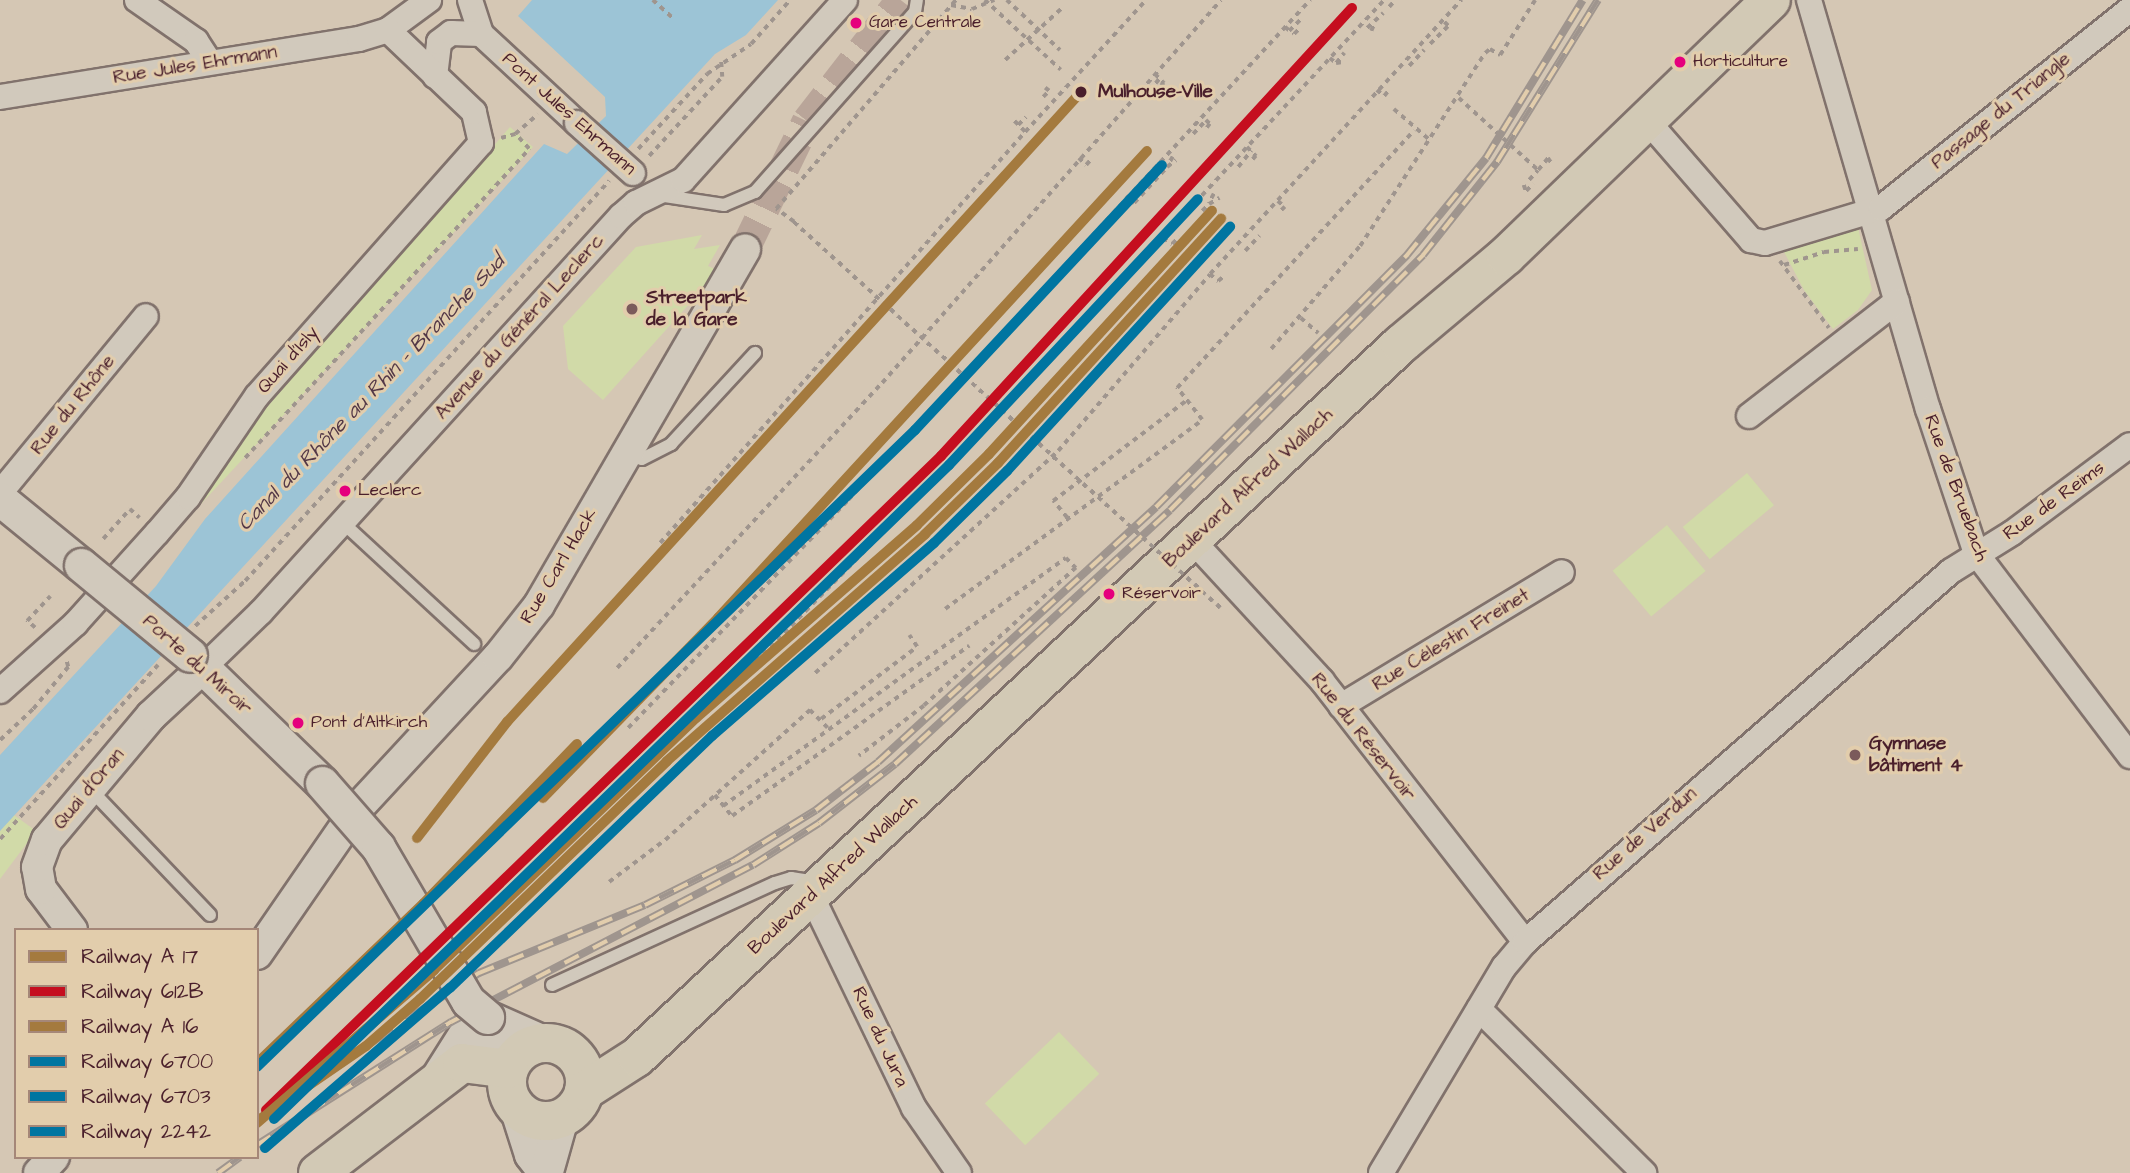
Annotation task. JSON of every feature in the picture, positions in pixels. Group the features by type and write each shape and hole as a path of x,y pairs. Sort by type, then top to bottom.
{"main road":[{"name":"Boulevard Alfred Wallach","path":"318,1173 462,1063 539,1080 662,1033 1401,344 1480,278 1583,184 1645,118 1771,0"},
{"name":"Porte du Miroir","path":"0,499 185,655 322,783 377,847 475,1015"},
{"path":"434,1083 475,1015 539,1080 546,1172"},
{"path":"539,1080 531,1154 546,1172"}],"street":[{"path":"137,0 196,41 209,61"},
{"path":"388,30 429,0"},
{"path":"435,76 439,42 452,33 481,34 470,0"},
{"name":"Avenue du Général Leclerc","path":"185,655 231,645 621,216 636,203 683,180 845,0"},
{"name":"Rue de Bruebach","path":"1809,0 1897,300 1976,553 2130,756"},
{"name":"Passage du Triangle","path":"1872,213 2130,9"},
{"name":"Rue Jules Ehrmann","path":"0,97 209,61 359,39 388,30"},
{"name":"Quai d'Isly","path":"0,691 75,624 150,527 188,497 257,396 481,143 474,112 388,30"},
{"name":"Pont Jules Ehrmann","path":"481,34 577,123 633,164 656,195"},
{"path":"1645,118 1751,240 1765,243 1872,213"},
{"name":"Rue Carl Hack","path":"259,951 357,809 520,630 745,249"},
{"path":"1749,416 1839,342 1897,300"},
{"name":"Rue du Rhône","path":"0,493 146,316"},
{"name":"Rue de Reims","path":"1976,553 2012,533 2130,445"},
{"name":"Rue du Réservoir","path":"1192,540 1340,706 1525,942"},
{"name":"Rue de Verdun","path":"1381,1173 1479,1009 1525,942 1976,553"},
{"name":"Rue Célestin Freinet","path":"1340,706 1562,572"},
{"name":"Quai d'Oran","path":"70,928 41,889 37,867 47,840 88,787 150,716 185,655"},
{"name":"Rue du Jura","path":"817,890 914,1108 958,1173"},
{"path":"1479,1009 1644,1173"},
{"path":"39,1173 52,1159"}],"lane":[{"path":"656,195 724,205 755,192 915,12 917,0"},
{"path":"625,455 642,459 671,444 755,353"},
{"path":"341,522 474,643"},
{"path":"88,787 210,915"},
{"path":"552,985 775,883 799,878 817,890"}],"path":[{"path":"653,0 674,19"},
{"path":"0,839 185,655 254,571 633,164 721,61 751,44 790,0"},
{"path":"956,0 776,209 794,222 1223,610"},
{"path":"985,0 1061,70"},
{"path":"951,5 972,9 990,5 995,0"},
{"path":"1007,0 1060,50"},
{"path":"660,543 1025,132 1146,0"},
{"path":"617,668 882,383 1221,0"},
{"path":"628,729 848,500 1126,197 1287,29 1310,0"},
{"path":"720,697 970,444 1384,0"},
{"path":"1389,6 1395,0"},
{"path":"815,673 1058,451 1210,274 1461,0"},
{"path":"1271,349 1360,246 1431,141 1485,53 1490,49 1500,55 1535,0"},
{"path":"1005,60 1036,27 1062,8"},
{"path":"1369,30 1383,13"},
{"path":"1287,29 1301,19"},
{"path":"1430,44 1448,26 1441,20"},
{"path":"1287,29 1294,34 1298,30"},
{"path":"1409,66 1424,50"},
{"path":"1336,63 1345,53"},
{"path":"1330,58 1336,63 1343,62"},
{"path":"633,164 722,77 721,61"},
{"path":"1155,74 1164,83 1161,86"},
{"path":"1149,91 1160,78"},
{"path":"1044,97 1049,91 1045,88"},
{"path":"1377,90 1384,96 1388,91"},
{"path":"1459,98 1538,170"},
{"path":"242,461 529,149 515,134 552,101"},
{"path":"1394,109 1414,130 1431,141"},
{"path":"1025,132 1016,123 1026,117"},
{"path":"1204,118 1210,124 1206,128"},
{"path":"1193,134 1204,118"},
{"path":"945,609 1202,420 1177,388 1414,130"},
{"path":"1247,147 1256,156 1250,163"},
{"path":"1238,167 1251,151"},
{"path":"1079,158 1086,165 1093,158"},
{"path":"1126,197 1134,203 1175,158"},
{"path":"1529,180 1548,158 1552,164"},
{"path":"1524,185 1526,191 1533,184"},
{"path":"1209,204 1214,194"},
{"path":"1202,211 1219,198"},
{"path":"1278,201 1285,207 1281,211"},
{"path":"1245,251 1259,236"},
{"path":"1163,238 1172,244 1179,237"},
{"path":"1765,243 1839,342"},
{"path":"1784,265 1824,252 1867,248"},
{"path":"1210,274 1218,281 1223,277"},
{"path":"1301,317 1318,333"},
{"path":"1068,519 1053,501 1187,400"},
{"path":"103,539 130,509 150,527"},
{"path":"723,806 1066,558 1076,568 923,706 859,756"},
{"path":"41,635 27,621 50,596"},
{"path":"821,719 917,647 909,635"},
{"path":"715,795 732,816 970,646 963,635"},
{"path":"0,740 68,667 65,654"},
{"path":"609,882 715,795 810,710 828,728"}],"green space":[{"path":"510,127 533,147 201,504 228,452"},
{"path":"1857,223 1872,290 1858,310 1833,329 1804,290 1781,246"},
{"name":"Streetpark de la Gare","path":"702,235 694,249 720,245 708,266 715,269 700,292 603,400 568,369 563,326 636,247"},
{"path":"1747,473 1774,505 1710,559 1683,527"},
{"path":"1667,525 1706,571 1651,617 1613,571"},
{"path":"14,815 36,831 0,879 0,831"},
{"path":"1059,1032 1099,1074 1025,1145 985,1104"}],"water":[{"name":"Canal du Rhône au Rhin - Branche Sud","path":"532,0 778,0 746,35 715,54 0,831 0,755 156,586 205,519 544,144 567,154 606,116 605,97 518,16"}],"tunnel":[{"path":"745,249 807,121 901,0"}],"railway":[{"path":"366,1046 479,973 645,905 735,860 816,810 878,762 1156,507 1407,255 1486,158 1583,0"},
{"path":"259,1144 451,1022 753,865 819,823 895,764 1170,510 1423,255 1497,162 1598,0"},
{"path":"218,1173 237,1159"}],"transit line":[{"path":"417,838 507,722 1081,92"},
{"path":"543,798 718,618 1147,151"},
{"path":"259,1121 434,970 696,718 917,525 989,454 1212,211"},
{"path":"259,1120 366,1046 420,999 667,761 925,534 998,463 1221,219"},
{"path":"259,1061 423,904 577,744"}],"rail line":[{"name":"612B","path":"266,1110 941,456 1352,8"},
{"name":"2242","path":"259,1065 915,430 1162,165"},
{"name":"6703","path":"274,1119 949,465 1198,199"},
{"name":"6700","path":"265,1148 450,988 712,736 934,543 1007,471 1230,227"}],"place":[{"name":"Gare Centrale","path":"856,23"},
{"name":"Horticulture","path":"1680,62"},
{"name":"Mulhouse-Ville","path":"1081,92"},
{"name":"Streetpark de la Gare","path":"632,309"},
{"name":"Leclerc","path":"345,491"},
{"name":"Réservoir","path":"1109,594"},
{"name":"Pont d'Altkirch","path":"298,723"},
{"name":"Gymnase bâtiment 4","path":"1855,755"}]}
